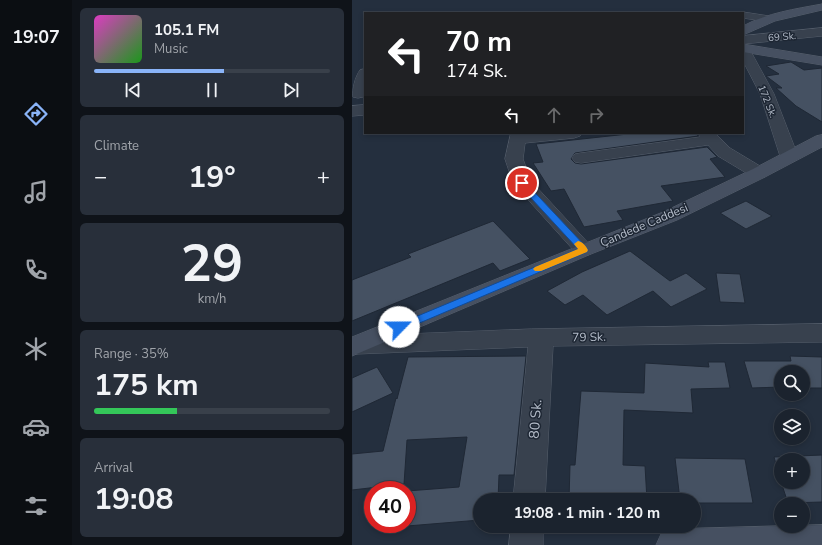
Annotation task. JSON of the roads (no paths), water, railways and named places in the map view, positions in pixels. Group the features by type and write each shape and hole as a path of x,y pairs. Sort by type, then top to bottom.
{"street":[{"path":"744,31 769,19 822,8"},
{"path":"744,15 769,19"},
{"name":"69 Sk.","path":"744,40 822,32"},
{"path":"744,48 822,61"},
{"name":"172 Sk.","path":"744,50 766,94 789,156"},
{"path":"358,94 364,75"},
{"path":"749,85 766,94"},
{"path":"352,111 364,110"},
{"path":"555,134 518,136 514,159 522,183 584,250"},
{"path":"581,158 709,136 724,152 759,173"},
{"name":"Çandede Caddesi","path":"354,346 584,250 670,216 759,173 822,140"},
{"name":"79 Sk.","path":"354,346 435,340 822,333"},
{"name":"80 Sk.","path":"530,493 541,338"},
{"path":"526,545 527,533"},
{"path":"673,545 822,541"}]}
